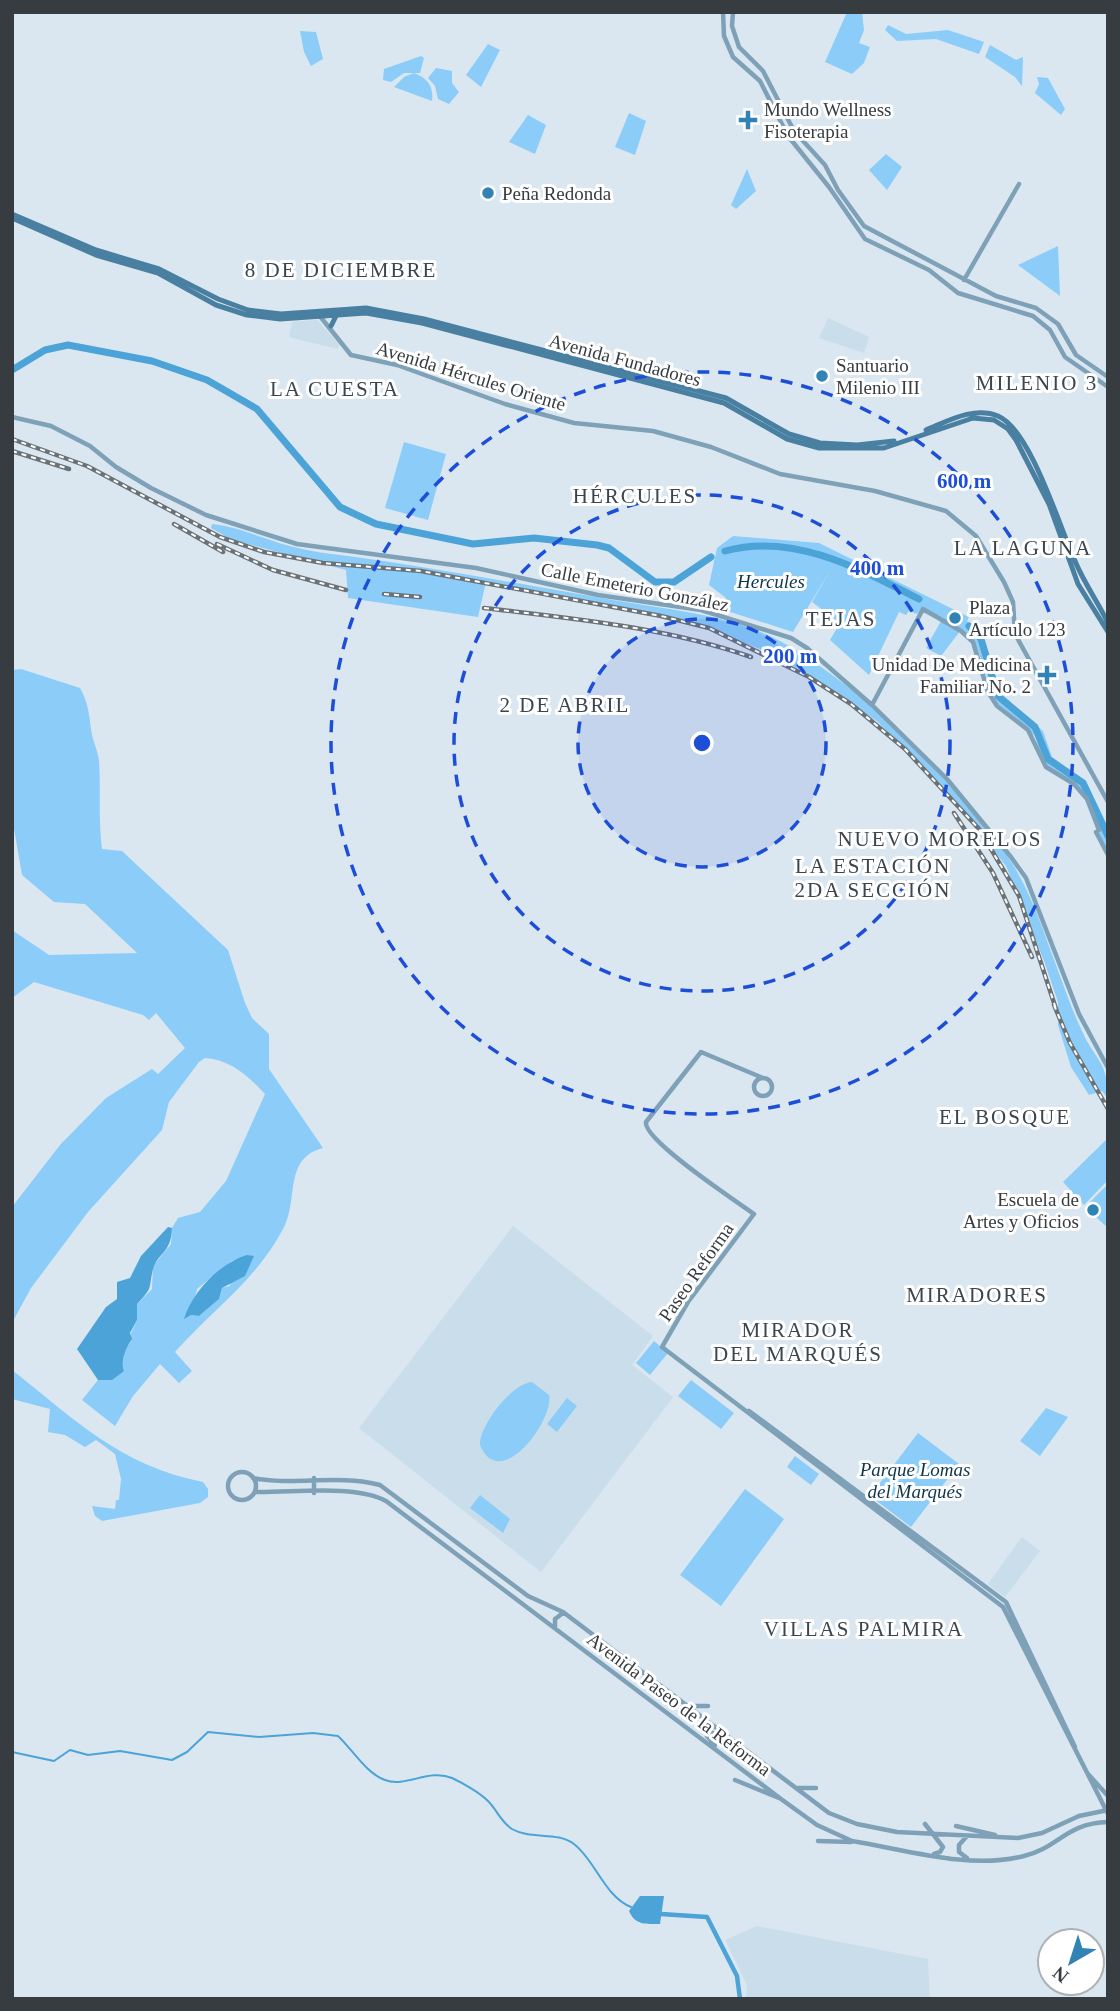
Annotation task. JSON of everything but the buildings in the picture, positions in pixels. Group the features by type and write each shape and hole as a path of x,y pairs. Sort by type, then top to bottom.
{"main road":[{"name":"Avenida Fundadores","path":"12,216 96,250 159,269 218,299 248,310 281,314 366,308 383,311 599,363 726,398 789,434 820,443 885,443 974,413 1000,417 1018,435 1036,468 1057,512 1076,564 1108,623"},
{"name":"Avenida Fundadores","path":"318,313 366,313 422,323 691,393 724,402 787,439 819,448 884,448 973,418 994,420 1009,429 1016,440 1050,507 1078,584 1108,632"},
{"path":"331,326 337,314"}],"street":[{"path":"723,12 722,23 726,41 738,64 760,81 789,136 829,187 864,239 929,270 954,291 966,297 984,299 1033,316 1050,330 1065,357 1108,387"},
{"path":"733,12 736,40"},
{"path":"722,23 728,30 732,22"},
{"path":"726,41 729,34 763,71 794,131 825,165 838,190 864,226 971,284 1046,314 1058,324 1076,355 1108,377"},
{"path":"964,280 1019,184"},
{"path":"954,291 951,283 958,277"},
{"path":"966,297 972,293 971,284"},
{"path":"318,313 331,326"},
{"name":"Avenida Hércules Oriente","path":"331,326 351,355 397,365 505,404 574,423 653,431 711,447 780,474 875,491 946,510 960,519 981,542 1013,602 1015,634 1108,802"},
{"name":"Calle Emeterio González","path":"12,417 51,426 83,442 151,488 206,515 311,548 476,568 598,595 701,610 791,638 824,660 964,798 1026,878 1079,1014 1108,1068"},
{"path":"872,705 923,609 961,631 973,642 996,706 1028,730 1043,764 1074,784 1087,799 1108,855"},
{"name":"Paseo Reforma","path":"746,1072 701,1052 645,1125 683,1163 754,1213 688,1302 662,1347 748,1411"},
{"path":"746,1072 771,1083 772,1088 766,1096 758,1094 756,1082 746,1072"},
{"path":"756,1082 763,1078"},
{"path":"748,1411 1003,1607 1086,1776 1108,1810"},
{"path":"748,1411 756,1414 1006,1602 1089,1776 1108,1796"},
{"path":"245,1472 253,1478 255,1492 249,1498 241,1500 233,1497 228,1490 229,1480 235,1473 245,1472"},
{"name":"Avenida Paseo de la Reforma","path":"253,1478 268,1481 353,1479 380,1485 528,1596 563,1612 829,1813 856,1824 933,1834 1006,1838 1042,1833 1079,1816 1108,1810"},
{"path":"314,1478 314,1493"},
{"name":"Avenida Paseo de la Reforma","path":"255,1492 346,1492 377,1497 423,1528 781,1799 817,1825 852,1842 974,1861 1026,1856 1075,1827 1108,1822"},
{"path":"423,1528 428,1521"},
{"path":"555,1628 555,1619 563,1612"},
{"path":"687,1706 708,1706"},
{"path":"724,1755 707,1736 709,1732 713,1731 734,1741"},
{"path":"735,1780 781,1799"},
{"path":"795,1788 816,1788"},
{"path":"925,1824 943,1847 940,1852 932,1854"},
{"path":"956,1826 1006,1838"},
{"path":"968,1836 959,1845 959,1852 974,1861"},
{"path":"818,1841 852,1842"}],"shaded area":[{"path":"828,318 869,337 864,353 819,338"},
{"path":"317,320 339,344 338,349 289,337 292,322"},
{"path":"513,1226 653,1336 632,1365 673,1397 541,1572 359,1428"},
{"path":"168,1227 172,1228 167,1248 155,1263 148,1291 137,1304 137,1320 124,1355 124,1371 112,1380 98,1380 77,1349 106,1307 117,1299 117,1282 130,1278 141,1256"},
{"path":"247,1255 254,1256 245,1276 222,1288 219,1299 199,1316 191,1315 184,1319 193,1299 208,1280 227,1265"},
{"path":"1022,1537 1040,1551 1005,1597 988,1584"},
{"path":"640,1896 664,1896 660,1924 641,1923 631,1916 629,1911"},
{"path":"757,1926 928,1959 930,1999 746,1999 747,1985 725,1940"}],"green space":[{"path":"847,12 862,12 864,30 859,43 870,47 864,63 852,74 825,62"},
{"path":"888,25 906,34 948,30 984,42 979,54 936,39 897,41 885,30"},
{"path":"300,31 316,32 323,59 311,66 304,52"},
{"path":"488,44 500,50 481,87 466,75"},
{"path":"990,45 1016,60 1023,57 1022,86 1015,77 985,57"},
{"path":"421,56 424,58 420,73 404,73 391,82 383,80 384,69"},
{"path":"436,68 452,71 452,83 459,92 449,104 438,99 435,86 428,78"},
{"path":"414,73 429,83 432,101 394,87 404,77"},
{"path":"1037,77 1048,78 1065,109 1061,115 1035,93 1039,84"},
{"path":"629,113 646,121 635,155 615,147"},
{"path":"528,115 546,125 535,154 509,142"},
{"path":"886,154 902,167 887,190 869,170"},
{"path":"747,169 756,191 736,209 731,205"},
{"path":"1058,246 1060,296 1018,265"},
{"path":"404,442 446,454 428,520 385,508"},
{"path":"212,524 312,551 448,571 714,618 754,629 804,655 871,706 936,768 991,833 1012,863 1037,913 1078,1023 1103,1069 1108,1099 1102,1091 1089,1095 1071,1067 1058,1025 1058,1002 1006,866 952,798 878,722 803,671 762,650 705,627 486,582 478,617 348,598 346,570 232,540 211,528"},
{"name":"Hercules","path":"733,536 819,543 969,617 967,621 983,638 1001,694 1043,731 1052,757 1086,781 1108,827 1108,851 1098,834 1084,793 1043,761 1035,736 996,702 976,645 961,630 941,656 926,648 941,621 920,611 917,614 909,611 906,615 899,612 869,675 830,640 840,623 812,602 831,569 793,632 724,610 726,598 709,585 717,548"},
{"path":"21,669 80,688 89,713 99,761 102,849 122,851 228,950 252,1018 269,1034 269,1069 323,1148 302,1160 294,1180 285,1225 262,1261 175,1352 192,1371 179,1383 160,1364 133,1396 115,1426 82,1400 98,1380 122,1367 125,1347 137,1320 137,1304 152,1289 153,1266 171,1244 172,1228 178,1218 200,1212 226,1181 265,1094 231,1065 205,1058 199,1062 169,1102 162,1130 88,1212 31,1288 12,1323 12,1207 60,1145 106,1098 152,1069 158,1074 185,1048 156,1013 149,1020 143,1015 34,982 12,998 12,930 49,955 137,953 85,904 54,902 22,875 12,817 12,670","holes":["233,1260 230,1286 222,1288 219,1299 199,1316 191,1315 197,1289"]},
{"path":"1108,1138 1108,1180 1084,1205 1063,1182"},
{"path":"1108,1184 1108,1228 1085,1207"},
{"path":"654,1341 668,1353 650,1375 636,1363"},
{"path":"12,1370 100,1439 147,1464 203,1482 208,1489 208,1497 200,1503 102,1521 95,1516 92,1506 115,1509 116,1500 119,1500 121,1479 115,1454 96,1440 85,1447 65,1435 48,1432 50,1409 12,1399"},
{"path":"691,1380 734,1413 721,1429 678,1396"},
{"path":"532,1382 549,1395 549,1406 544,1420 524,1447 512,1457 500,1461 489,1458 480,1445 485,1427 506,1397 524,1384"},
{"path":"567,1398 577,1406 557,1432 547,1424"},
{"path":"1046,1408 1068,1417 1040,1456 1020,1441"},
{"name":"Parque Lomas del Marqués","path":"918,1433 959,1464 911,1527 870,1496"},
{"path":"795,1456 819,1474 811,1485 787,1467"},
{"path":"745,1489 784,1519 721,1606 680,1575"},
{"path":"480,1495 510,1519 503,1533 470,1508"}],"waterway":[{"path":"12,370 45,350 68,345 152,361 207,380 257,409 340,507 376,524 473,544 534,538 597,545 609,548 655,582 674,582 711,557"},
{"path":"725,551 750,546 801,550 850,566 919,599"},
{"path":"969,626 981,639 998,696 1035,727 1048,759 1083,783 1108,836"},
{"path":"12,1752 54,1761 70,1750 88,1755 120,1751 172,1760 187,1752 208,1732 259,1737 313,1733 338,1736 378,1777 393,1782 435,1775 452,1778 485,1798 512,1829 527,1834 560,1838 574,1844 614,1895 631,1907"},
{"path":"661,1914 707,1917 737,1976 740,1999"}],"railway":[{"path":"12,439 87,466 220,537 264,552 323,563 421,571 661,616 709,628 809,677 851,704 905,749 979,829 1019,896 1057,1012"},
{"path":"12,451 69,469"},
{"path":"174,524 223,552"},
{"path":"217,544 273,570 346,590"},
{"path":"384,594 420,597"},
{"path":"484,608 652,631 751,657"},
{"path":"954,813 993,873 1032,957"},
{"path":"1054,1005 1070,1043 1108,1109"}],"place":[{"name":"Mundo Wellness Fisoterapia","path":"748,120"},
{"name":"Peña Redonda","path":"488,193"},
{"name":"Santuario Milenio III","path":"822,376"},
{"name":"Plaza Artículo 123","path":"955,618"},
{"name":"Unidad De Medicina Familiar No. 2","path":"1047,675"},
{"name":"Escuela de Artes y Oficios","path":"1093,1210"}],"district":[{"name":"8 DE DICIEMBRE","path":"341,270"},
{"name":"MILENIO 3","path":"1037,383"},
{"name":"LA CUESTA","path":"335,389"},
{"name":"HÉRCULES","path":"635,496"},
{"name":"LA LAGUNA","path":"1023,548"},
{"name":"TEJAS","path":"841,619"},
{"name":"2 DE ABRIL","path":"565,705"},
{"name":"NUEVO MORELOS","path":"940,839"},
{"name":"LA ESTACIÓN 2DA SECCIÓN","path":"873,878"},
{"name":"EL BOSQUE","path":"1005,1117"},
{"name":"MIRADORES","path":"977,1295"},
{"name":"MIRADOR DEL MARQUÉS","path":"798,1342"},
{"name":"VILLAS PALMIRA","path":"864,1629"}]}
